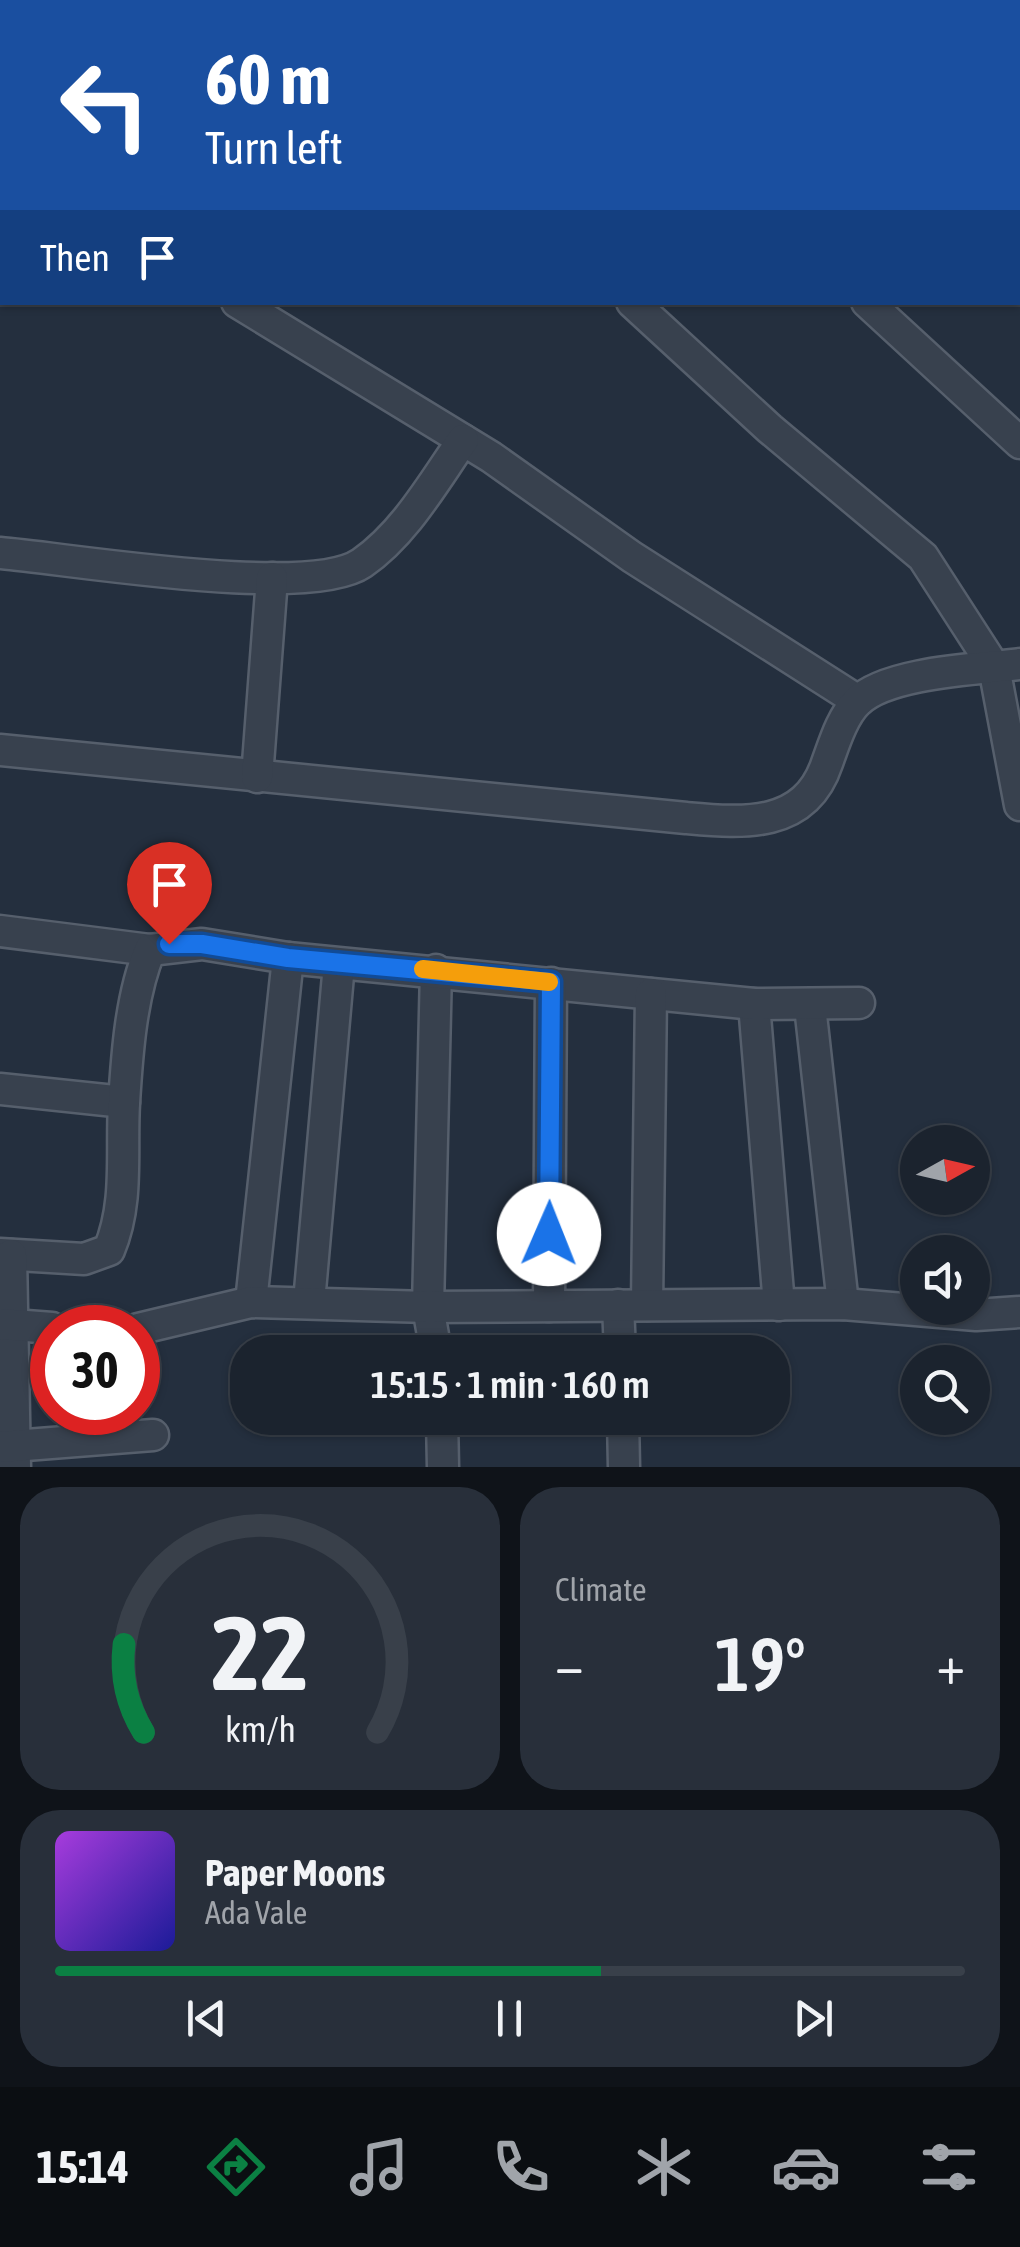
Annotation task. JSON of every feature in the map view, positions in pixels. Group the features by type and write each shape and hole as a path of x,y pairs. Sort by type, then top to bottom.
{"street":[{"path":"242,305 462,440 632,557 858,700"},
{"path":"635,305 770,429 923,556 1007,665 1020,805"},
{"path":"870,305 1020,443"},
{"path":"0,553 272,578 324,576 360,565 408,519 462,440"},
{"path":"257,777 272,578"},
{"path":"0,750 606,807 686,818 772,820 798,807 823,777 837,736 858,700 898,682 1007,665"},
{"path":"0,931 150,950 169,944 202,944 339,964 436,970 754,1004 860,1003"},
{"path":"150,950 141,971 124,1102 123,1196 109,1250 84,1259 5,1255 10,1454 153,1435"},
{"path":"251,1302 288,958"},
{"path":"309,1302 339,964"},
{"path":"433,1335 428,1307 436,970"},
{"path":"548,1306 551,982"},
{"path":"625,1335 633,1305 651,994"},
{"path":"754,1004 779,1305"},
{"path":"810,1006 843,1304"},
{"path":"0,1089 124,1102"},
{"path":"160,1324 251,1302 428,1307 843,1304 976,1315 1020,1312"},
{"path":"443,1435 444,1467"},
{"path":"623,1435 624,1467"}],"slow traffic":[{"path":"423,969 549,982"}],"route":[{"path":"169,944 202,944 339,964 551,982 549,1234"}]}
